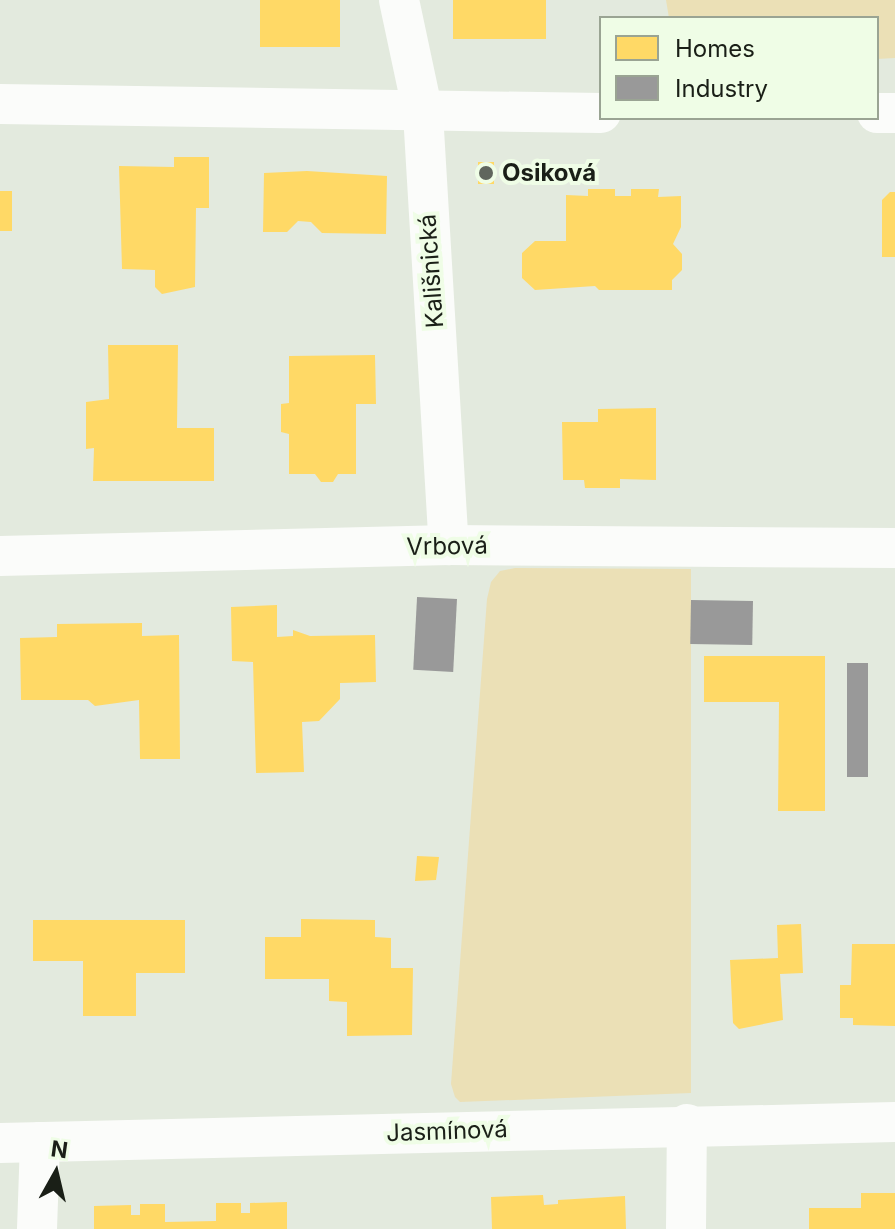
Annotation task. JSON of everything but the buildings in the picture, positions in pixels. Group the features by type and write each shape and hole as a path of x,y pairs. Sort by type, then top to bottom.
{"street":[{"name":"Kališnická","path":"399,0 423,113 449,545"},
{"path":"0,104 423,113 599,113"},
{"name":"Vrbová","path":"0,556 449,545 895,548"},
{"name":"Jasmínová","path":"0,1143 687,1124 895,1122"},
{"path":"686,1229 687,1124"},
{"path":"37,1229 40,1142"}],"shaded area":[{"path":"666,0 895,0 895,58 879,59 879,16 669,16"},
{"path":"515,568 691,569 691,1093 460,1102 455,1097 451,1084 487,599 491,582 500,571"}],"place":[{"name":"Osiková","path":"486,173"}]}
